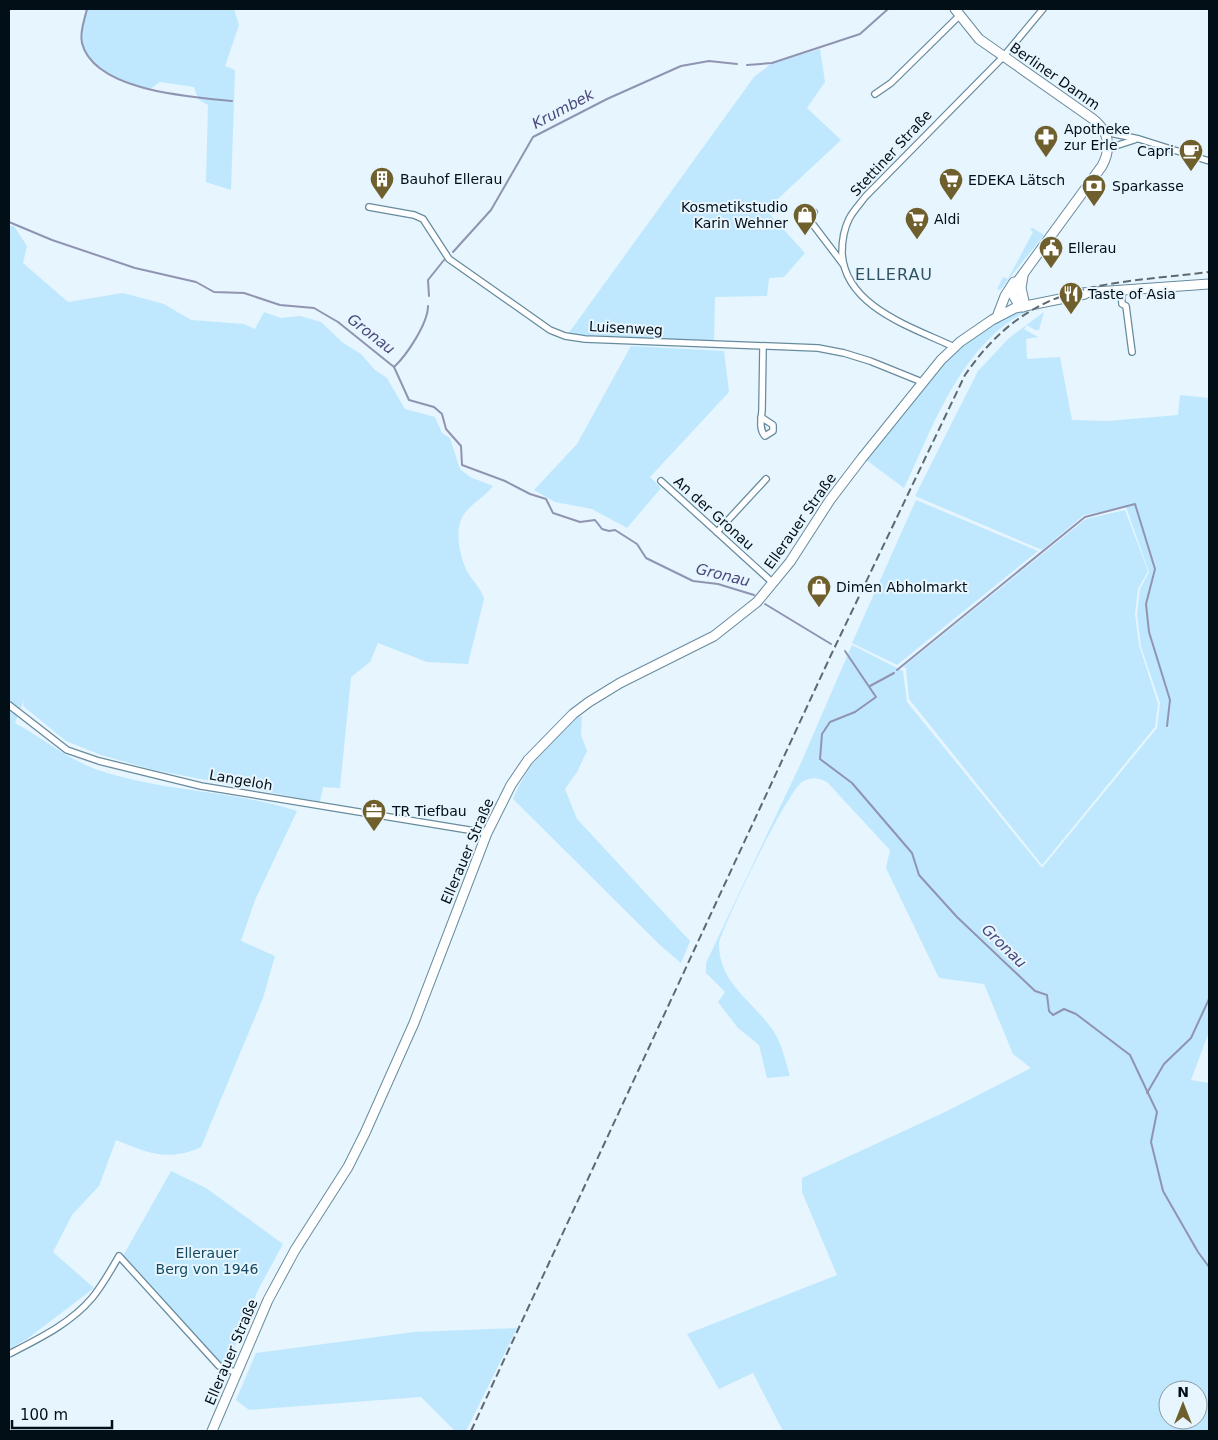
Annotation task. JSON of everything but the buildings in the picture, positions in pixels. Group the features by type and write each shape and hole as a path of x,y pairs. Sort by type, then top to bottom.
{"main road":[{"name":"Berliner Damm","path":"956,13 979,39 1003,58 1072,103 1096,122 1105,132"},
{"path":"997,317 1008,291 1102,166 1109,148 1105,132"},
{"path":"1021,305 1014,298 1014,290 1023,273"},
{"name":"Ellerauer Straße","path":"212,1431 278,1279 348,1167 384,1091 414,1023 487,833 511,785 528,760 573,714 620,683 714,636 742,616 773,583 804,541 830,500 922,382 954,347 997,317 1021,305 1084,294 1209,284"}],"street":[{"name":"Stettiner Straße","path":"954,347 868,302 857,292 843,264 844,232 849,218 865,197 1003,58 1043,9"},
{"path":"875,94 891,82 956,13"},
{"path":"1105,132 1139,139 1209,161"},
{"path":"1109,148 1139,139"},
{"name":"Luisenweg","path":"369,207 414,215 423,219 449,259 550,330 565,336 585,339 763,348 800,347 844,353 900,372 922,382"},
{"path":"814,212 808,218 843,264"},
{"path":"1121,291 1122,304 1126,306 1132,352"},
{"path":"762,417 763,348"},
{"path":"717,532 766,479"},
{"name":"An der Gronau","path":"661,481 773,583"},
{"name":"Langeloh","path":"9,705 67,750 99,760 201,786 487,833"},
{"path":"9,1354 51,1332 79,1311 92,1298 119,1256 219,1366 237,1373"}],"green space":[{"path":"87,9 234,9 239,25 225,66 235,70 231,190 206,182 208,105 198,99 194,87 160,82 149,90 118,78 97,66 83,49 81,39"},
{"path":"820,49 825,82 807,108 841,140 766,210 805,253 784,277 769,278 767,296 715,297 714,342 568,334 754,77 771,64"},
{"path":"9,226 14,226 27,246 23,263 68,302 123,293 164,304 191,320 244,324 255,329 264,312 281,318 300,316 321,322 342,342 361,354 375,370 387,378 405,409 435,417 442,433 450,438 460,469 470,477 493,486 463,516 458,535 464,564 484,599 468,664 427,662 378,643 370,662 351,677 340,788 323,787 320,802 154,770 101,755 66,741 23,706 24,700 15,723 65,754 98,770 147,783 248,799 297,811 255,900 241,941 275,956 263,998 201,1147 189,1152 168,1155 148,1152 116,1140 99,1186 72,1215 53,1252 94,1288 27,1339 9,1349"},
{"path":"1033,228 1044,235 1000,290 997,289 1003,277 1008,279 1033,232 1030,229"},
{"path":"1033,308 1006,324 972,358 958,378 934,422 904,488 865,459 918,392 959,349 981,332 1006,318"},
{"path":"1044,312 1039,330 1035,330 1027,325 1024,329 1038,337 1026,339 1027,359 1060,357 1072,420 1107,421 1178,415 1180,395 1209,398 1209,1032 1191,1080 1209,1083 1209,1431 783,1431 753,1373 719,1389 687,1334 837,1275 802,1192 802,1178 945,1112 1031,1068 1013,1054 984,984 939,978 886,868 890,850 827,782 818,779 812,778 802,782 783,809 744,884 719,942 720,956 724,969 738,990 772,1029 783,1052 790,1076 767,1078 759,1045 738,1028 718,1002 725,992 706,973 706,963 800,765 852,645 903,671 907,702 1042,868 1157,728 1160,703 1141,647 1137,614 1140,589 1149,572 1126,507 1084,515 1042,550 915,496 978,371 1009,338"},
{"path":"631,346 724,351 729,392 650,477 661,488 627,528 592,509 555,502 534,490 577,444"},
{"path":"916,500 1038,551 897,665 852,643"},
{"path":"1125,510 1148,571 1138,589 1135,614 1139,645 1158,704 1155,727 1042,865 909,699 906,668 903,667 1086,519"},
{"path":"582,716 581,735 587,751 577,772 565,789 577,819 690,941 681,963 660,945 513,799 524,776 550,740 571,721"},
{"name":"Ellerauer Berg von 1946","path":"171,1171 206,1188 283,1244 258,1290 227,1365 219,1361 123,1256"},
{"path":"517,1328 466,1431 455,1431 421,1397 249,1410 236,1400 256,1353 414,1332"}],"waterway":[{"path":"87,9 82,30 82,43 90,59 105,72 124,81 170,94 232,101"},
{"name":"Krumbek","path":"747,65 772,63 860,34 888,9"},
{"name":"Krumbek","path":"453,252 491,210 533,137 607,99 681,66 709,61 737,64"},
{"name":"Gronau","path":"9,222 52,240 135,268 196,282 214,292 244,293 280,305 314,308 338,322 394,367 409,400 434,407 442,414 446,429 461,446 462,465 546,499 553,513 580,522 595,520 602,529 615,530 637,544 646,558 693,581 718,584 754,595"},
{"name":"Krumbek","path":"429,296 428,280 444,260"},
{"name":"Krumbek","path":"394,367 405,355 421,330 428,306"},
{"path":"897,670 1085,517 1135,504 1155,569 1146,604 1149,632 1170,700 1167,726"},
{"name":"Gronau","path":"765,604 831,644"},
{"name":"Gronau","path":"845,651 876,697 855,712 830,722 822,734 820,759 852,783 912,853 919,875 957,917 1035,991 1047,995 1049,1011 1053,1015 1064,1009 1076,1014 1130,1055 1157,1112 1151,1142 1163,1191 1198,1252 1209,1267"},
{"path":"870,686 894,673"},
{"path":"1147,1093 1164,1064 1191,1038 1209,999"}],"railway":[{"path":"471,1431 831,655 965,375 990,344 1016,320 1044,304 1073,292 1104,285 1209,272"}],"place":[{"name":"Apotheke zur Erle","path":"1046,158"},
{"name":"Capri","path":"1191,172"},
{"name":"Bauhof Ellerau","path":"382,200"},
{"name":"EDEKA Lätsch","path":"951,201"},
{"name":"Sparkasse","path":"1094,207"},
{"name":"Kosmetikstudio Karin Wehner","path":"805,236"},
{"name":"Aldi","path":"917,240"},
{"name":"Ellerau","path":"1051,269"},
{"name":"Taste of Asia","path":"1071,315"},
{"name":"Dimen Abholmarkt","path":"819,608"},
{"name":"TR Tiefbau","path":"374,832"}],"district":[{"name":"ELLERAU","path":"894,274"}]}
